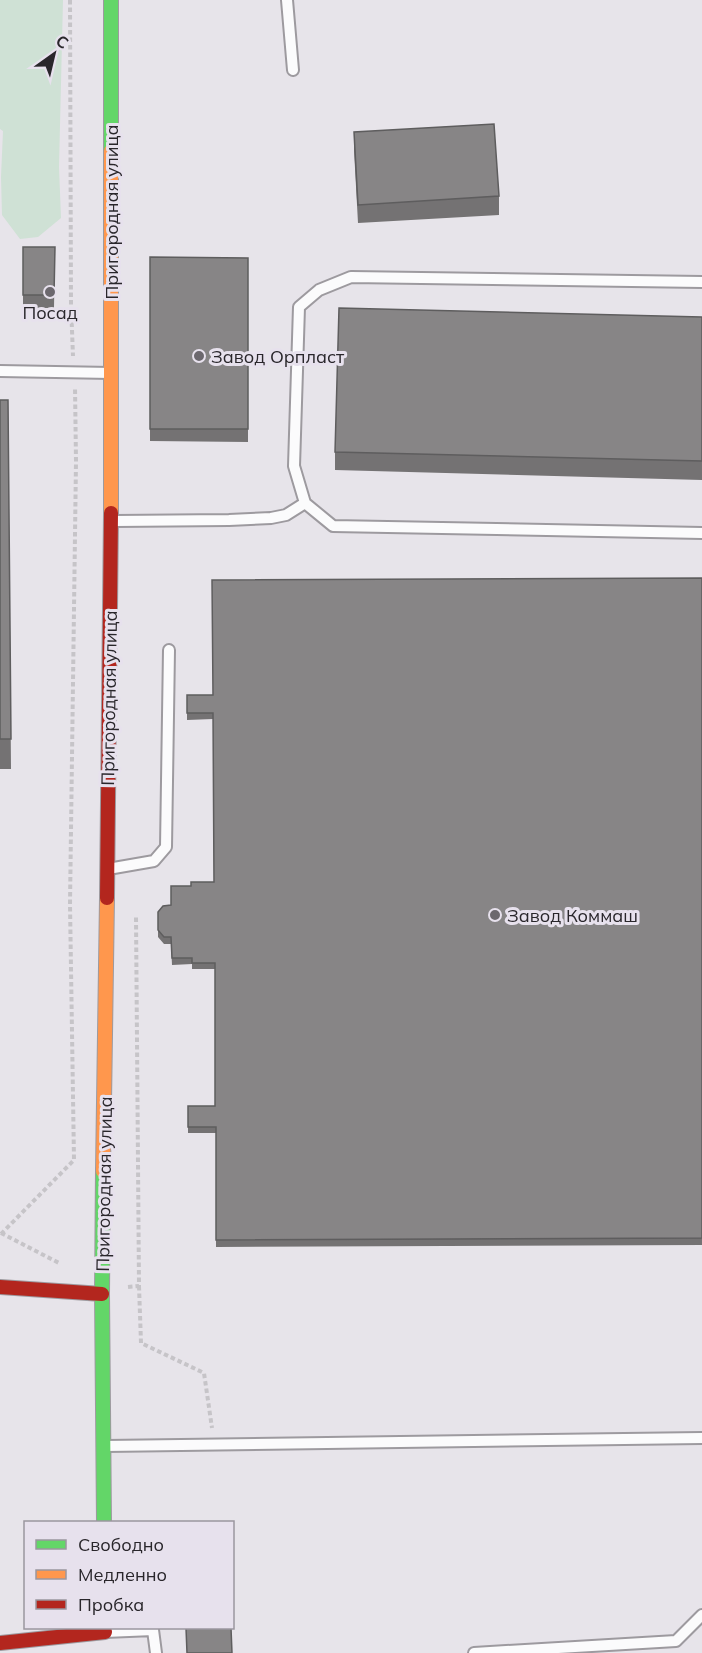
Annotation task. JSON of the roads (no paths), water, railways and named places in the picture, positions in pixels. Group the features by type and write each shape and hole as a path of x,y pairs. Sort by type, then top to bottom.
{"main road":[{"name":"Пригородная улица","path":"0,1287 102,1294 111,521 111,0"},
{"path":"102,1294 104,1521"},
{"path":"0,1643 47,1642 105,1634"}],"lane":[{"path":"287,0 293,70"},
{"path":"702,282 351,277 319,290 299,308 294,466 305,503 333,526 702,533"},
{"path":"0,371 112,373"},
{"path":"111,521 271,519 286,515 305,503"},
{"path":"107,869 154,861 166,847 169,650"},
{"path":"103,1446 702,1438"},
{"path":"474,1653 676,1641 702,1615"},
{"path":"105,1634 153,1630 156,1653"}],"place":[{"name":"Посад","path":"50,292"},
{"name":"Завод Орпласт","path":"199,356"},
{"name":"Завод Коммаш","path":"495,915"}]}
